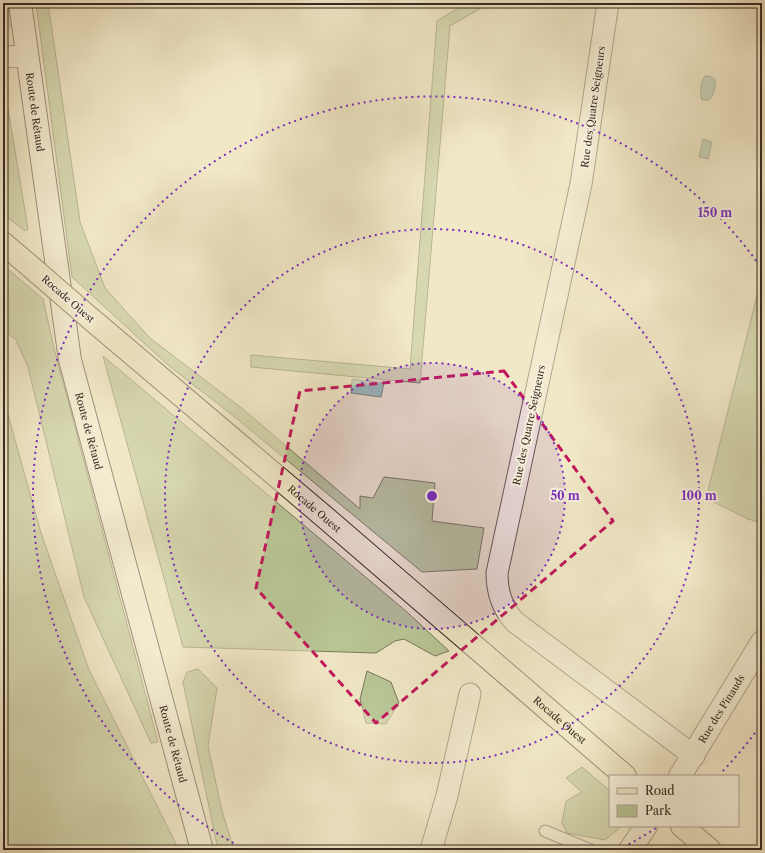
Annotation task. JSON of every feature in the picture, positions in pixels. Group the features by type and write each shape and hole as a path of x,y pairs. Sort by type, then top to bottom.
{"main road":[{"name":"Route de Rétaud","path":"20,3 26,56 70,360 202,850"},
{"name":"Rocade Ouest","path":"3,243 327,519 624,775"},
{"name":"Rue des Pinauds","path":"681,775 694,756 762,642"},
{"path":"630,850 645,827"},
{"path":"683,827 710,850"}],"street":[{"name":"Rue des Quatre Seigneurs","path":"608,3 581,184 497,574 497,588 504,607 515,622 694,756"},
{"path":"3,57 26,56"},
{"path":"431,850 447,796 470,694"}],"lane":[{"path":"545,832 591,850"}],"highlighted area":[{"path":"504,371 613,521 376,723 256,588 300,391"}],"green space":[{"path":"3,3 9,3 12,23 3,35"},
{"path":"36,3 48,3 80,222 105,288 150,338 244,410 360,509 360,496 373,498 384,477 435,483 432,521 484,528 477,569 422,572 236,418 168,365 72,277"},
{"path":"467,3 490,3 450,26 420,383 251,367 251,355 410,369 437,21"},
{"path":"3,79 28,229 25,231 3,214"},
{"path":"3,265 43,299 53,344 158,742 151,743 84,597 28,367 16,340 3,329"},
{"path":"762,276 762,523 748,519 706,498"},
{"path":"103,356 407,612 449,651 435,656 404,639 395,641 376,653 183,647"},
{"path":"3,397 41,533 89,670 179,850 3,850"},
{"path":"198,669 217,688 208,746 222,811 234,850 218,850 183,682 187,672"},
{"path":"367,671 391,682 399,703 386,724 366,723 360,699"},
{"path":"582,767 609,790 609,827 621,827 605,840 567,833 562,823 566,801 582,792 566,778"}],"shaded area":[{"path":"705,76 715,79 714,90 709,100 702,100 701,97 701,84"},
{"path":"703,139 712,142 708,159 699,157"},
{"path":"352,379 384,383 381,397 351,393"}]}
